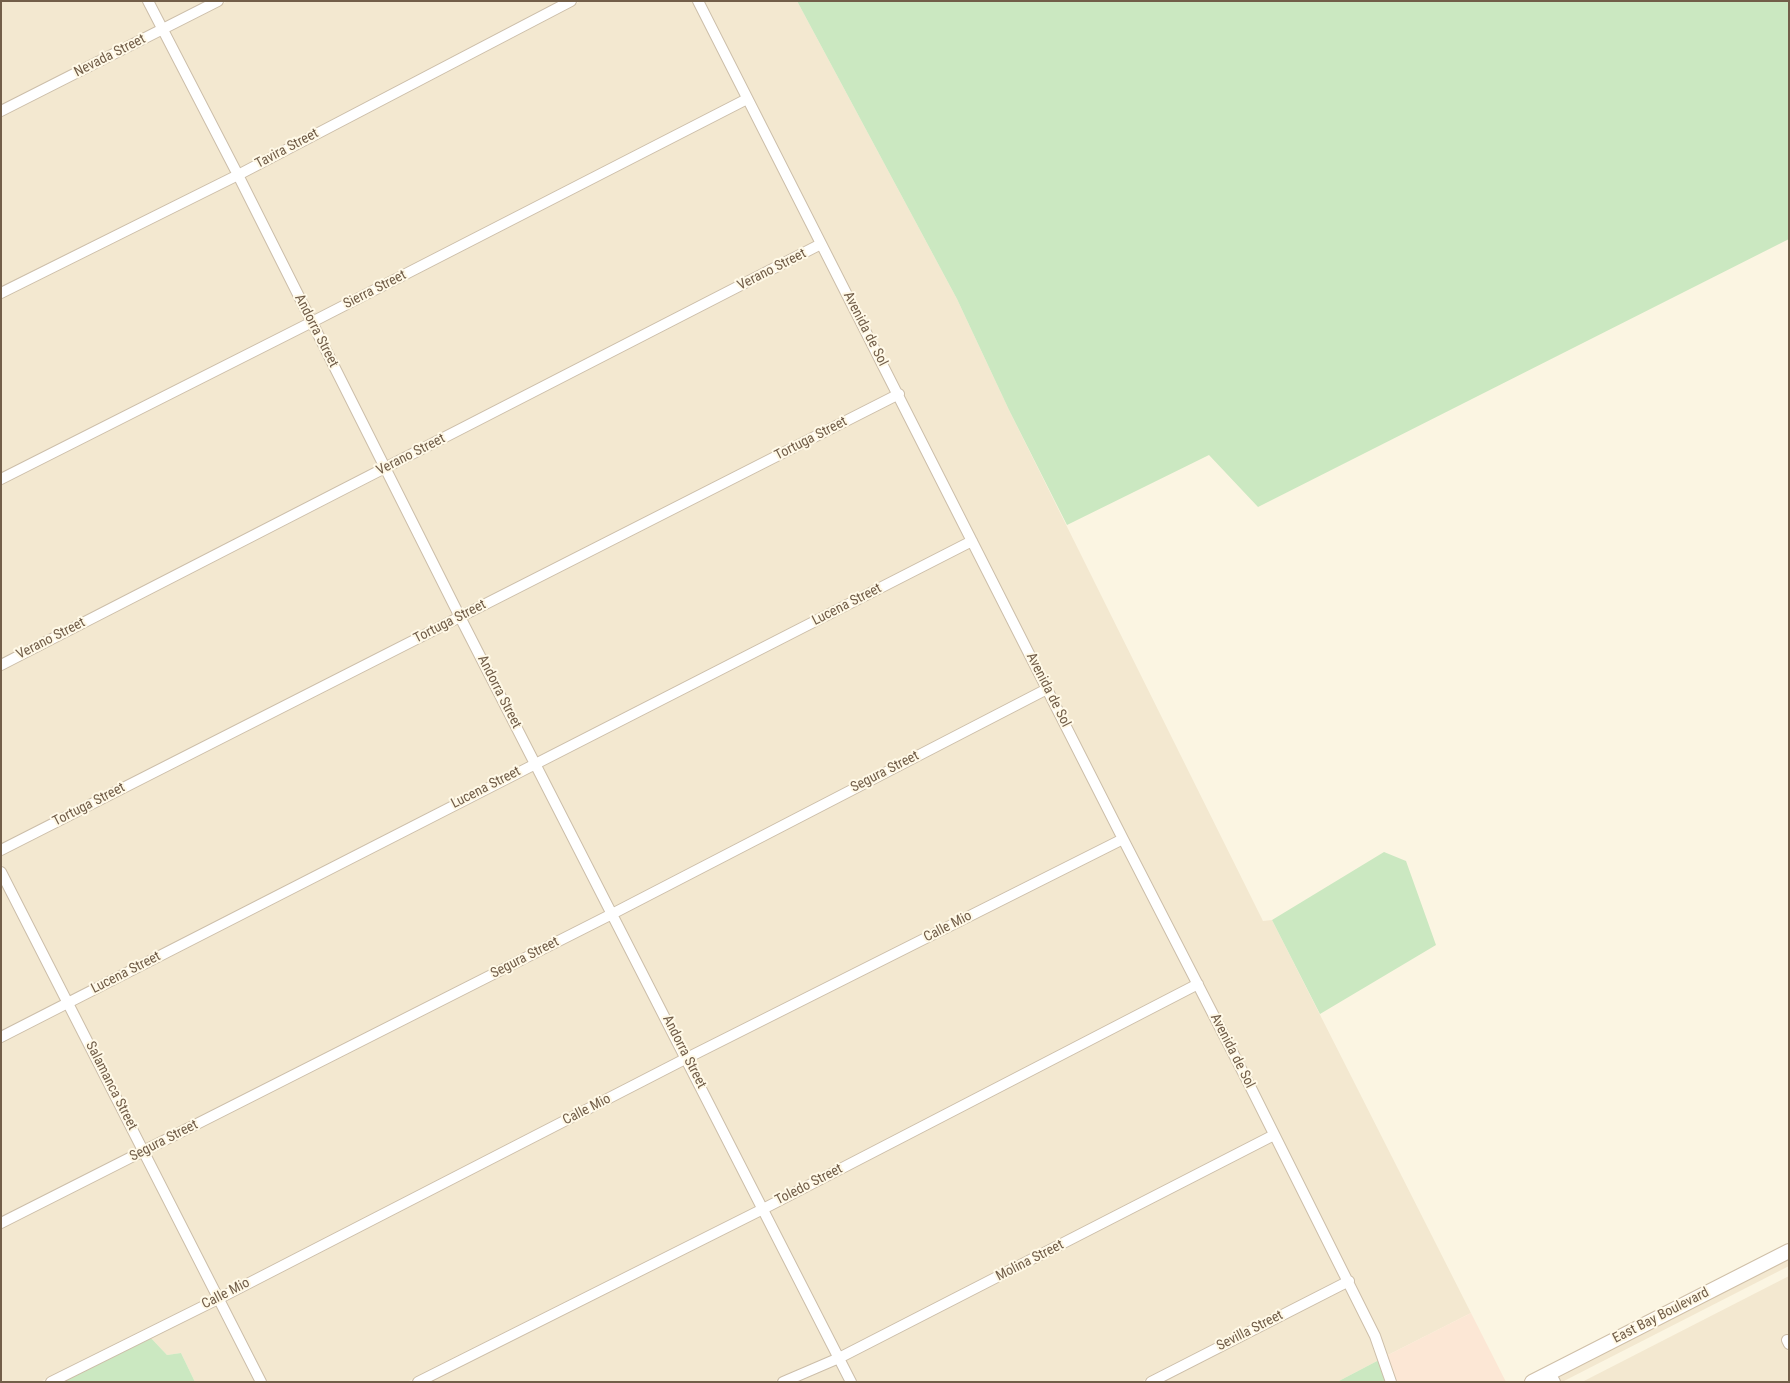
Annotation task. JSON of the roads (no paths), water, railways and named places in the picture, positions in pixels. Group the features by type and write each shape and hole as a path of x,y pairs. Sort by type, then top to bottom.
{"main road":[{"name":"East Bay Boulevard","path":"1532,1382 1553,1377 1789,1251"}],"street":[{"name":"Andorra Street","path":"148,1 851,1382"},
{"name":"Nevada Street","path":"1,111 218,1"},
{"name":"Tavira Street","path":"1,293 238,175 571,1"},
{"name":"Avenida de Sol","path":"698,1 1348,1281 1375,1336 1391,1382"},
{"name":"Sierra Street","path":"1,479 747,99"},
{"name":"Verano Street","path":"1,665 821,244"},
{"name":"Tortuga Street","path":"1,850 898,394"},
{"name":"Lucena Street","path":"1,1036 972,541"},
{"name":"Segura Street","path":"1,1223 612,914 1047,689"},
{"name":"Calle Mio","path":"51,1382 218,1299 687,1058 1123,838"},
{"name":"Salamanca Street","path":"1,872 261,1382"},
{"name":"Toledo Street","path":"418,1382 763,1209 1198,984"},
{"name":"Molina Street","path":"783,1382 839,1358 1274,1135"},
{"name":"Sevilla Street","path":"1151,1382 1348,1281"}]}
